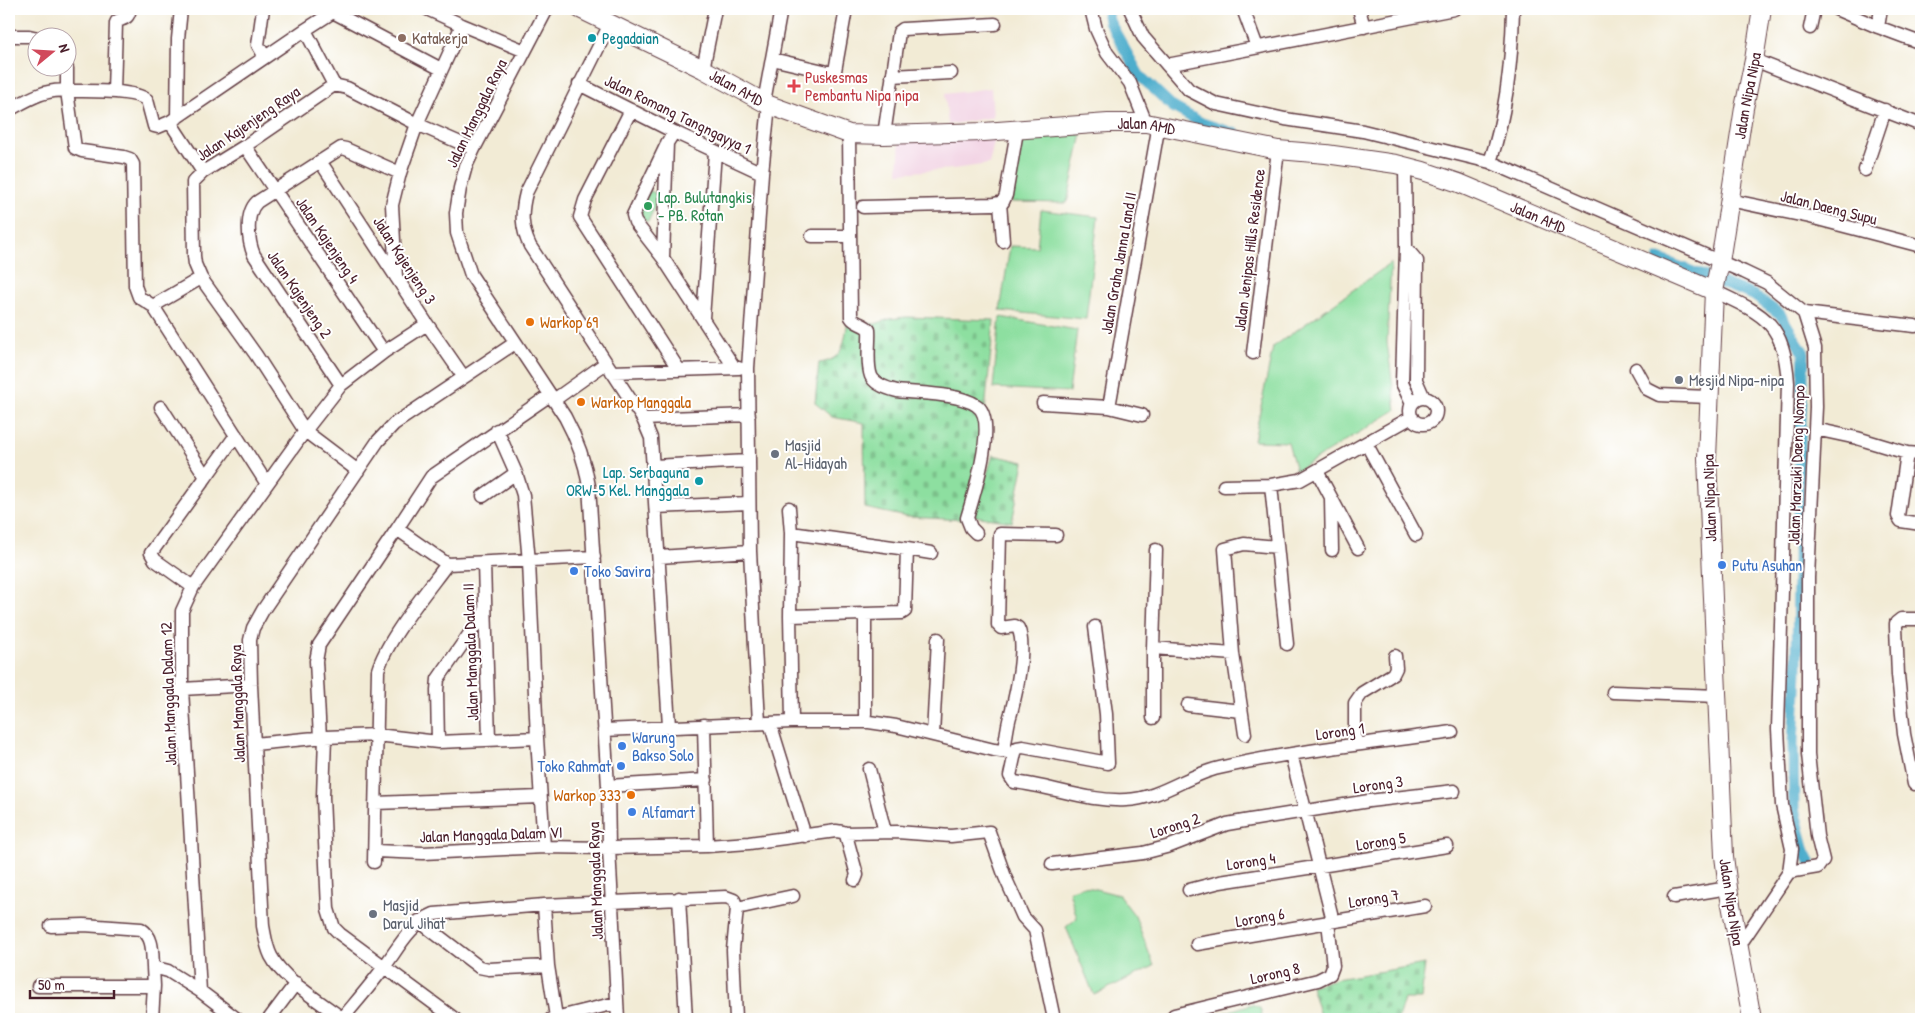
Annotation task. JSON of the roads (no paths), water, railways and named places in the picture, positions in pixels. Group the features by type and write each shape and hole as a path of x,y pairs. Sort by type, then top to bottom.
{"street":[{"path":"114,92 116,21 125,20 130,9"},
{"path":"181,9 173,120 204,172"},
{"path":"263,9 258,45 265,57"},
{"path":"427,9 525,51"},
{"name":"Jalan Manggala Raya","path":"547,9 466,166 456,213 457,233 471,275 552,398 576,439 590,486 608,786 609,848 618,1019"},
{"name":"Jalan AMD","path":"580,9 703,69 767,103 849,134 884,135 1016,131 1108,123 1152,123 1278,150 1326,154 1405,167 1458,183 1714,289"},
{"path":"703,69 715,9"},
{"path":"781,9 772,58 767,103 748,368 750,551 764,723 805,836"},
{"path":"772,58 828,72 835,71 846,9"},
{"path":"1090,9 1096,29 1107,53 1130,83 1152,123"},
{"path":"1130,9 1143,38 1189,90 1216,104 1275,117 1363,131 1490,162 1767,283 1804,312 1915,326"},
{"path":"1243,9 1257,48"},
{"path":"1359,9 1364,27"},
{"path":"1167,65 1454,9"},
{"path":"1490,162 1501,125 1507,91 1512,48 1513,9"},
{"name":"Jalan Nipa Nipa","path":"1752,1019 1728,888 1723,833 1707,458 1714,289 1720,264 1744,108 1762,9"},
{"path":"1810,28 1814,9"},
{"path":"1836,9 1878,28 1921,43"},
{"path":"1878,28 1881,9"},
{"path":"9,110 42,93 60,90 114,92 146,98 152,123 156,127 173,120 333,10 441,69"},
{"path":"610,24 526,193 522,221 524,234 530,246 643,419 652,438 669,726"},
{"path":"884,135 898,33 903,29 995,24"},
{"path":"396,277 392,205 400,173 417,124 462,25"},
{"path":"305,30 334,85 347,88 417,124 474,149"},
{"path":"9,36 28,36"},
{"path":"1754,60 1921,125"},
{"path":"892,76 950,72"},
{"path":"67,78 75,148 82,151 124,157 132,162 135,286 139,297 153,306 266,484"},
{"name":"Jalan Romang Tangngayya 1","path":"579,84 631,110 671,138 715,152 762,173"},
{"name":"Jalan Kajenjeng Raya","path":"334,85 195,179 192,189 194,256 201,278 256,356 305,431 358,470"},
{"path":"631,110 585,200 580,217 679,370"},
{"path":"1866,170 1885,110"},
{"name":"Jalan Graha Janna Land II","path":"1109,407 1152,123"},
{"path":"863,207 1004,202 1016,131"},
{"path":"849,134 850,315 853,320 870,330 869,359 873,378 886,388 958,398 980,407 983,413 986,437 967,518 971,528 976,533"},
{"path":"663,258 668,153 671,138"},
{"path":"671,138 632,215 635,222 663,258 734,368"},
{"name":"Jalan Kajenjeng 4","path":"245,146 384,352"},
{"name":"Jalan Kajenjeng 2","path":"341,385 254,255 250,247 251,213 254,205 275,190 344,148 400,173"},
{"name":"Jalan Jenipas Hills Residence","path":"1253,353 1278,150"},
{"path":"703,318 715,152"},
{"name":"Jalan Kajenjeng 3","path":"320,161 463,376"},
{"path":"1405,167 1406,248 1402,383 1412,404"},
{"name":"Jalan Daeng Supu","path":"1730,200 1810,217 1921,246"},
{"path":"1000,203 1003,241"},
{"path":"812,236 849,236"},
{"path":"1406,248 1417,261 1416,380 1424,398"},
{"path":"153,306 201,278"},
{"path":"1714,289 1754,311 1771,326 1782,347 1787,365 1788,383 1778,729 1782,805 1792,850 1790,872 1739,946"},
{"name":"Jalan Marzuki Daeng Nompo","path":"1790,872 1812,868 1822,860 1817,836 1808,744 1808,578 1815,429 1815,348 1804,312"},
{"name":"Jalan Manggala Dalam 12","path":"200,991 182,689 182,611 193,586 305,431 341,385 384,352 427,324"},
{"name":"Jalan Manggala Raya","path":"343,1019 296,984 271,956 263,926 251,685 250,640 253,628 262,610 378,441 394,424 463,376 515,343"},
{"path":"455,1019 334,928 329,916 322,738 316,661 319,645 431,477 497,430 609,368 679,370 748,368"},
{"path":"1636,369 1647,389 1659,395 1709,397"},
{"path":"1424,398 1432,401 1436,409 1431,422 1423,424 1414,421 1410,412 1412,404 1416,400 1424,398"},
{"path":"1044,403 1109,407 1142,415"},
{"path":"161,406 206,477"},
{"path":"643,419 749,415"},
{"path":"1224,486 1271,485 1300,480 1412,417"},
{"path":"1815,429 1857,438 1907,453 1921,454"},
{"path":"497,430 516,473 523,495 529,562 536,738 544,847"},
{"path":"193,586 155,560 150,553 236,435"},
{"path":"1366,443 1416,535"},
{"path":"1907,453 1898,516 1901,521 1921,524"},
{"path":"654,466 748,461"},
{"path":"1317,471 1358,548"},
{"path":"483,496 516,473"},
{"path":"1271,485 1287,644"},
{"path":"1331,496 1332,550"},
{"path":"656,507 749,503"},
{"path":"789,508 791,533 792,722"},
{"path":"1256,545 1274,521"},
{"path":"398,529 447,564 594,558"},
{"path":"791,533 931,553"},
{"name":"Lorong 1","path":"1056,535 1000,534 998,624 1001,628 1015,626 1018,628 1021,639 1018,688 1011,712 1009,752 1010,776 1014,782 1102,799 1128,800 1160,793 1196,776 1232,765 1291,754 1452,732"},
{"path":"1245,734 1232,654 1225,550 1244,544 1277,547"},
{"path":"790,616 902,613 905,611 907,549"},
{"path":"1153,718 1156,550"},
{"path":"659,557 750,551"},
{"name":"Jalan Manggala Dalam II","path":"484,563 489,740"},
{"path":"447,564 407,619 380,662 378,670 375,803 540,797"},
{"path":"438,742 438,678 484,613"},
{"path":"865,614 865,714"},
{"path":"1914,784 1904,734 1898,675 1896,623 1900,619 1921,618"},
{"path":"604,730 792,722 869,722 896,726 1009,752 1023,746 1108,763 1106,714 1095,626"},
{"path":"933,735 938,639"},
{"path":"1153,648 1232,654"},
{"path":"1355,745 1355,703 1362,693 1393,674 1396,668 1395,656"},
{"path":"182,689 251,685"},
{"path":"1613,692 1718,696"},
{"path":"1188,705 1241,711"},
{"path":"704,725 707,846"},
{"path":"254,744 377,734 438,742 536,738"},
{"path":"1291,754 1320,867 1331,921"},
{"path":"869,768 885,832"},
{"path":"608,786 706,780"},
{"name":"Lorong 3","path":"1306,811 1454,791"},
{"name":"Jalan Manggala Dalam VI","path":"375,803 375,856 544,847 707,846 805,836 832,831 844,834 885,832 952,836 988,832 1023,917 1035,930 1054,1019"},
{"name":"Lorong 2","path":"1052,864 1143,852 1170,846 1227,824 1306,811"},
{"path":"844,834 848,839 856,878"},
{"name":"Lorong 5","path":"1320,867 1447,846"},
{"name":"Lorong 4","path":"1189,890 1220,882 1320,867"},
{"path":"1674,897 1728,888"},
{"path":"736,908 793,896"},
{"path":"343,1019 409,932 419,921 434,914 544,905 726,897 734,900 736,908 733,950 736,1019"},
{"path":"678,898 686,1019"},
{"path":"544,905 554,1018 616,1003"},
{"name":"Lorong 7","path":"1331,921 1425,906"},
{"path":"419,921 479,967 489,969 548,966"},
{"name":"Lorong 6","path":"1197,944 1331,921"},
{"name":"Lorong 8","path":"1174,1015 1318,980 1330,974 1333,966 1331,921"},
{"path":"51,926 84,925 141,928 146,932 151,942 153,967 152,1019"},
{"path":"153,967 168,971 200,991 237,1019"},
{"path":"269,1019 296,984"},
{"path":"38,986 154,986"}],"waterway":[{"path":"1107,9 1109,21 1139,75 1173,107 1202,123 1236,134"},
{"path":"1659,259 1753,295 1780,314 1804,353 1799,467 1797,672 1793,743 1794,809 1805,851 1810,861"}],"place":[{"name":"Katakerja","path":"402,38"},
{"name":"Pegadaian","path":"592,38"},
{"name":"Puskesmas Pembantu Nipa nipa","path":"794,86"},
{"name":"Lap. Bulutangkis - PB. Rotan","path":"648,206"},
{"name":"Warkop 69","path":"530,322"},
{"name":"Mesjid Nipa-nipa","path":"1679,380"},
{"name":"Warkop Manggala","path":"581,402"},
{"name":"Masjid Al-Hidayah","path":"775,454"},
{"name":"Lap. Serbaguna ORW-5 Kel. Manggala","path":"699,481"},
{"name":"Putu Asuhan","path":"1722,565"},
{"name":"Toko Savira","path":"574,571"},
{"name":"Warung Bakso Solo","path":"622,746"},
{"name":"Toko Rahmat","path":"621,766"},
{"name":"Warkop 333","path":"631,795"},
{"name":"Alfamart","path":"632,812"},
{"name":"Masjid Darul Jihat","path":"373,914"}]}
